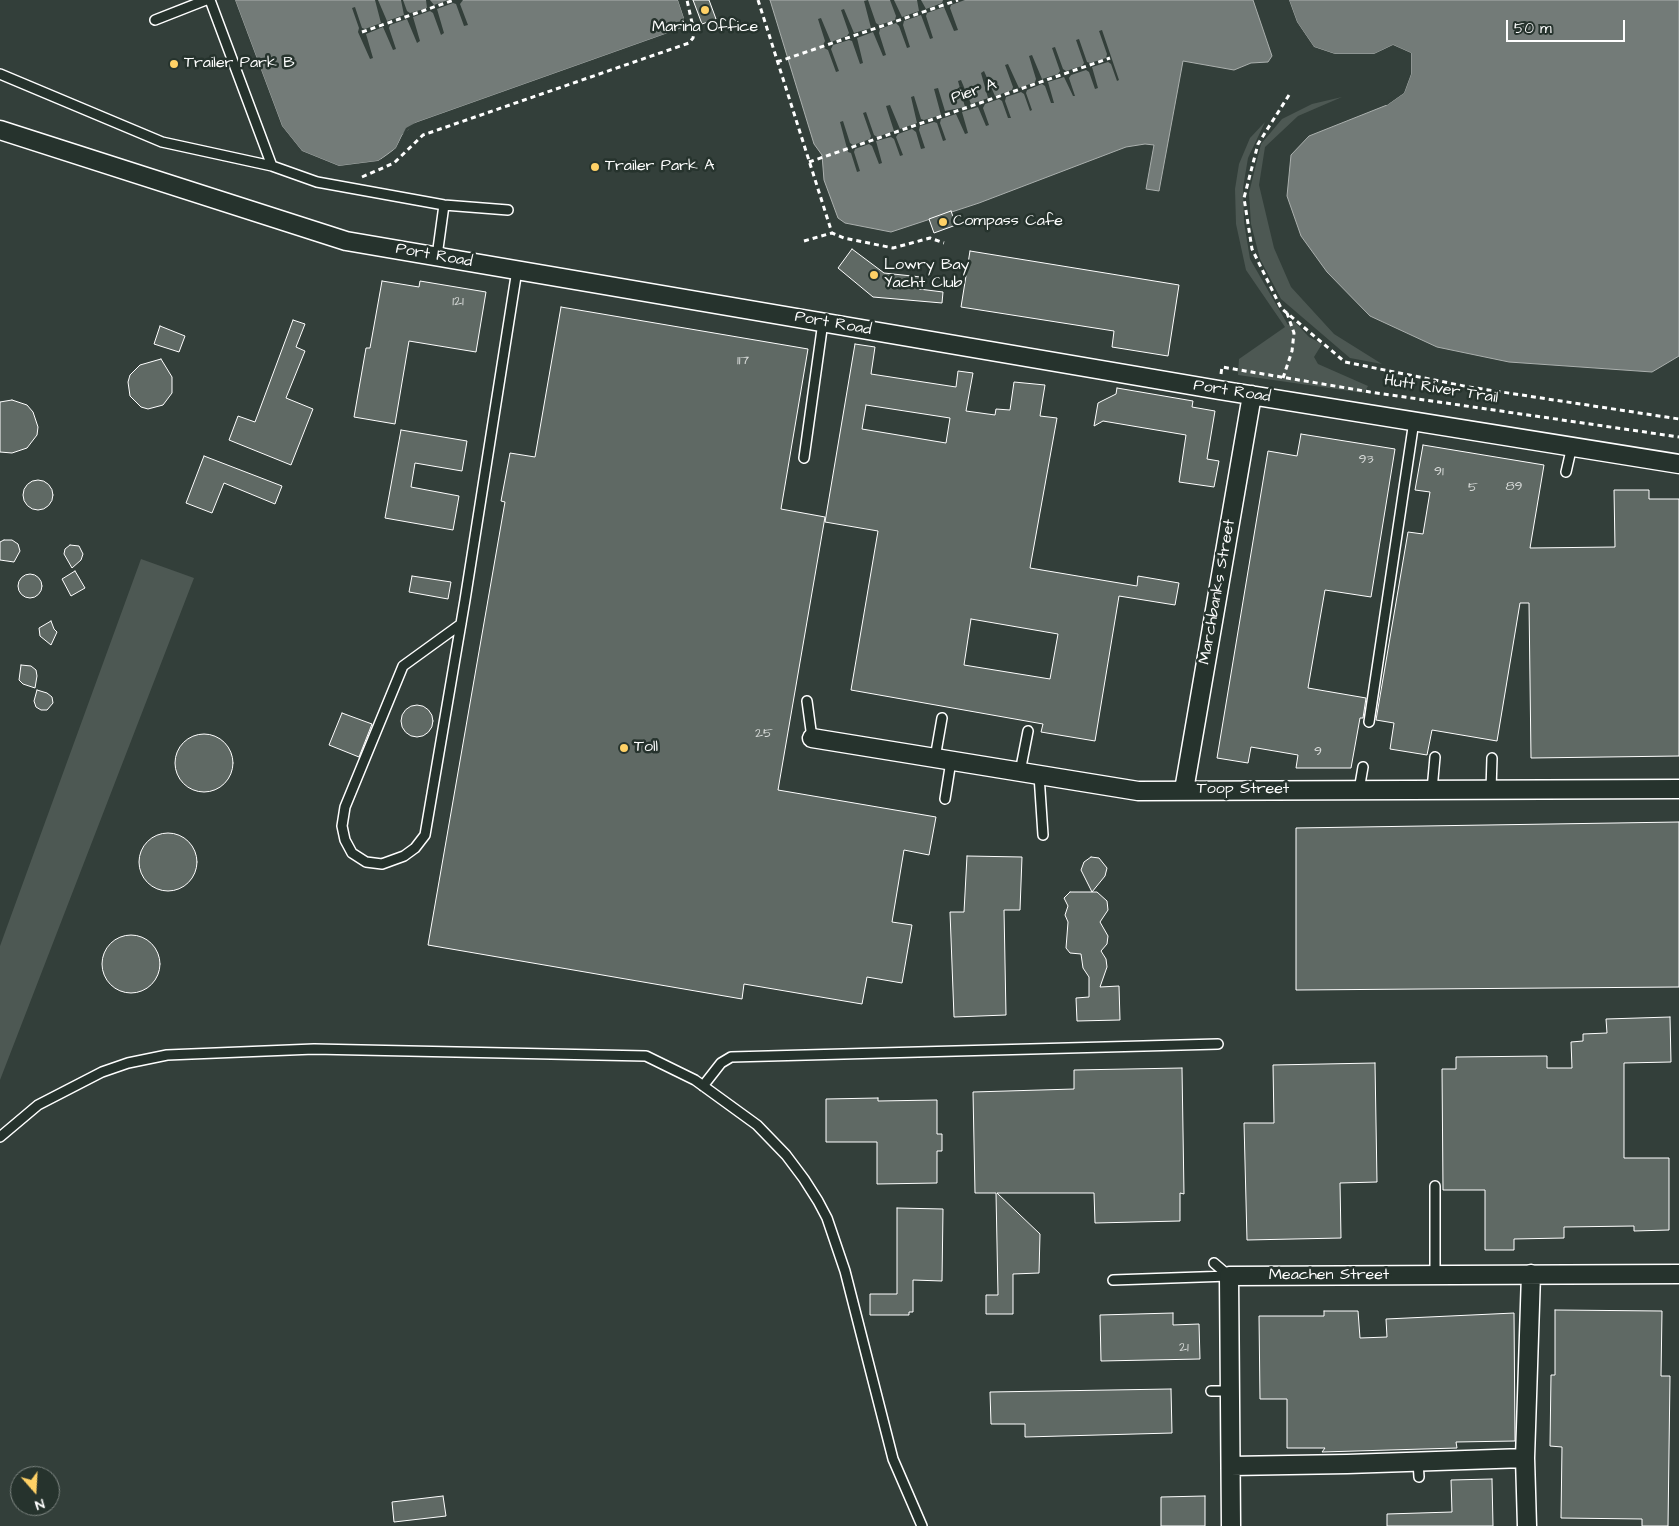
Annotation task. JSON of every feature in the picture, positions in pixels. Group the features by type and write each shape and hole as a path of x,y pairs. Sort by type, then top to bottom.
{"street":[{"name":"Port Road","path":"0,130 346,241 1220,390 1679,464"},
{"name":"Marchbanks Street","path":"1184,790 1252,395"},
{"name":"Toop Street","path":"812,738 1138,791 1679,788"},
{"path":"1526,1526 1525,1458 1532,1274"},
{"name":"Meachen Street","path":"1229,1276 1679,1274"},
{"path":"1229,1276 1231,1526"},
{"path":"1231,1466 1347,1470 1419,1469 1525,1458"}],"lane":[{"path":"154,20 208,0 272,166"},
{"path":"0,74 162,142 272,166 317,182 444,205 508,210"},
{"path":"437,256 444,205"},
{"path":"461,624 419,652 403,666 345,807 342,826 345,840 352,853 366,862 382,864 404,856 425,835 461,624 465,600 517,270"},
{"path":"804,458 823,322"},
{"path":"1369,722 1414,421"},
{"path":"1566,472 1572,446"},
{"path":"807,701 812,738"},
{"path":"942,718 945,799"},
{"path":"1020,772 1028,730"},
{"path":"1432,790 1435,757"},
{"path":"1491,790 1492,758"},
{"path":"1359,790 1363,767"},
{"path":"1039,775 1043,835"},
{"path":"704,1086 721,1063 731,1057 1218,1044"},
{"path":"0,1137 38,1105 102,1072 128,1063 168,1055 314,1048 646,1056 704,1086 757,1125 786,1155 804,1179 827,1218 845,1270 893,1459 922,1526"},
{"path":"1435,1186 1435,1275"},
{"path":"1214,1263 1229,1276"},
{"path":"1113,1280 1229,1276"},
{"path":"1210,1391 1231,1391"}],"path":[{"path":"362,32 454,0"},
{"path":"338,186 380,171 394,163 423,135 688,43 694,38 694,32 687,0"},
{"path":"758,0 832,233"},
{"path":"777,62 958,0"},
{"name":"Pier A","path":"809,162 1110,58"},
{"path":"1289,95 1258,144 1244,198 1252,249 1281,308 1345,362 1469,387 1679,419"},
{"path":"804,241 832,233 844,238 892,248 930,238 944,243"},
{"path":"1284,378 1294,333 1287,313"},
{"name":"Hutt River Trail","path":"1220,390 1222,367 1679,437"}],"shaded area":[{"path":"235,0 678,0 684,18 682,28 415,123 402,135 396,148 378,161 339,166 302,151 282,126"},
{"path":"770,0 1253,0 1272,56 1268,62 1251,63 1234,70 1183,61 1159,191 1146,189 1154,145 1145,144 1126,147 979,203 891,232 845,223 838,218 824,180 822,155 814,144"},
{"path":"1289,0 1679,0 1679,356 1652,372 1509,362 1437,347 1370,316 1327,272 1301,236 1287,196 1291,155 1309,136 1387,105 1404,93 1411,74 1411,53 1393,45 1374,54 1335,54 1314,47 1297,22"},
{"path":"1342,97 1298,116 1265,147 1259,185 1274,248 1291,287 1334,334 1382,364 1350,358 1281,299 1260,259 1251,224 1249,193 1261,144 1282,119 1312,104"},
{"path":"1265,122 1248,158 1243,188 1244,222 1250,259 1288,325 1294,321 1309,337 1322,344 1314,357 1318,364 1368,386 1364,393 1238,375 1239,359 1285,327 1246,270 1236,224 1235,189 1239,164 1250,138"},
{"path":"141,559 194,578 0,1080 0,946"}],"pier":[{"path":"233,0 235,0 282,126 302,151 339,166 378,161 387,156 396,148 406,128 415,123 682,28 684,18 678,0 681,0 687,18 683,31 416,125 408,130 398,149 379,163 339,169 300,153 280,127"},
{"path":"375,0 378,0 387,21 404,15 401,0 403,0 407,11 410,13 427,8 426,0 430,0 434,5 448,0 463,0 460,4 468,25 464,26 456,4 453,3 437,9 444,33 441,35 433,13 430,11 413,17 420,41 417,43 407,19 390,25 389,28 396,49 393,50 383,27 366,34 373,58 370,59 358,32 359,28 352,8 355,7 362,28 365,29 381,23"},
{"path":"868,0 876,23 879,25 895,20 896,16 890,0 894,0 902,17 919,11 917,0 921,0 926,9 942,3 943,0 965,0 951,5 950,8 958,30 954,31 944,7 927,13 926,16 933,38 930,39 921,15 904,21 903,25 910,47 907,48 899,26 896,23 880,29 879,33 886,55 883,56 873,32 857,38 863,63 860,64 852,41 849,40 833,45 831,49 839,71 836,72 828,50 824,48 825,41 818,19 821,18 831,42 847,36 849,33 841,10 844,9 854,33 871,28 864,1"},
{"path":"1286,0 1289,0 1297,22 1314,47 1335,54 1374,54 1393,45 1411,53 1411,74 1404,93 1387,105 1383,104 1402,91 1409,74 1409,55 1393,48 1375,57 1335,57 1313,50 1295,23"},
{"path":"1102,30 1119,80 1117,81 1111,64 1108,62 1092,67 1098,88 1095,89 1089,72 1086,70 1071,75 1069,78 1075,96 1073,96 1064,77 1048,82 1054,103 1051,103 1045,86 1042,84 1027,90 1026,93 1032,110 1030,111 1024,94 1021,92 1006,97 1005,101 1011,118 1008,118 1002,101 999,99 985,104 983,108 989,125 986,126 978,107 962,112 968,133 965,134 956,114 941,119 940,123 946,140 943,141 937,123 934,122 920,126 919,130 925,148 921,149 916,132 912,129 898,134 896,137 903,155 900,156 894,139 891,137 876,141 882,163 879,164 872,146 869,144 855,149 854,152 860,171 857,172 851,153 848,152 840,122 843,121 850,143 853,145 870,139 871,136 863,113 866,112 874,135 877,137 894,131 886,106 890,105 900,129 917,123 911,97 914,96 921,119 924,120 941,115 934,89 938,88 945,111 965,107 958,81 961,80 971,104 988,98 981,73 984,71 995,96 1012,90 1013,87 1005,65 1008,64 1019,88 1035,82 1036,79 1029,56 1032,55 1042,79 1058,74 1060,71 1052,48 1055,47 1063,69 1066,71 1082,66 1084,63 1076,40 1079,39 1087,62 1090,63 1106,58 1107,54 1099,31"}],"building":[{"name":"Marina Office","path":"693,0 709,0 716,19 702,24"},
{"name":"Compass Cafe","path":"951,211 956,225 934,233 929,219"},
{"name":"Lowry Bay Yacht Club","path":"852,249 884,273 921,277 919,289 943,292 942,303 873,297 838,268"},
{"path":"970,251 1179,285 1168,356 1112,347 1114,331 961,307"},
{"path":"382,281 419,287 420,281 486,292 476,352 409,341 395,424 354,417 366,348 370,348"},
{"name":"Toll","path":"561,307 808,349 781,509 825,517 778,790 936,817 929,855 904,850 892,922 912,925 902,983 867,977 862,1004 744,984 742,999 428,945 505,502 501,501 510,453 535,457"},
{"path":"293,320 305,324 296,347 305,351 286,398 313,409 291,465 229,440 238,416 255,422"},
{"path":"160,326 185,336 179,352 154,344"},
{"path":"855,344 875,347 871,374 956,387 958,371 973,373 966,411 995,415 996,409 1010,410 1014,382 1045,385 1040,416 1057,418 1030,568 1137,586 1138,576 1179,583 1175,605 1119,596 1095,741 1041,732 1043,724 851,690 878,531 825,522","holes":["866,405 950,418 946,443 862,429","971,619 1058,634 1050,679 964,665"]},
{"path":"161,359 172,377 172,393 163,405 148,409 141,407 130,396 128,382 130,375 140,365"},
{"path":"1117,388 1193,401 1192,407 1215,411 1207,459 1219,461 1214,487 1179,482 1186,435 1103,421 1094,426 1098,403 1116,394"},
{"path":"12,400 27,405 33,412 38,427 37,435 27,448 12,453 0,452 0,402"},
{"path":"401,430 467,441 462,471 415,463 411,487 459,496 453,530 385,518"},
{"path":"1301,434 1395,449 1371,597 1325,590 1308,688 1366,698 1363,718 1360,718 1351,768 1296,768 1298,755 1251,747 1248,763 1217,758 1268,451 1297,456"},
{"path":"1423,445 1544,465 1530,548 1615,547 1614,490 1649,490 1649,499 1679,499 1679,756 1531,758 1529,603 1520,603 1497,741 1432,730 1427,755 1390,749 1394,723 1376,720 1408,532 1423,534 1430,492 1415,490"},
{"path":"204,456 282,486 275,504 224,483 212,513 186,503"},
{"path":"38,480 49,484 53,495 49,506 38,510 27,506 23,495 27,484"},
{"path":"12,540 18,544 20,551 14,562 0,560 0,542"},
{"path":"70,545 79,546 83,554 81,560 72,568 64,554 65,549"},
{"path":"75,571 85,588 71,596 62,579"},
{"path":"30,574 38,578 42,586 38,594 30,598 22,594 18,586 22,578"},
{"path":"412,576 451,582 448,599 409,592"},
{"path":"51,621 57,632 51,645 40,636 39,628"},
{"path":"21,665 31,666 36,670 35,688 23,684 19,680"},
{"path":"37,690 47,693 52,697 53,703 47,710 41,710 36,707 34,701"},
{"path":"417,705 423,706 428,710 432,715 432,727 428,732 423,736 417,737 411,736 406,732 402,727 401,721 402,715 406,710 411,706"},
{"path":"342,713 372,724 359,757 329,745"},
{"path":"204,734 215,736 225,742 231,752 233,763 231,774 225,784 215,790 204,792 193,790 183,784 177,774 175,763 177,752 183,742 193,736"},
{"path":"1679,822 1679,987 1296,990 1296,828"},
{"path":"168,833 179,835 192,846 197,862 195,873 184,886 168,891 157,889 144,878 139,862 141,851 152,838"},
{"path":"967,856 1022,857 1020,910 1004,910 1006,1015 954,1017 950,912 964,912"},
{"path":"1091,857 1099,858 1107,868 1105,876 1092,892 1081,870 1084,862"},
{"path":"1070,892 1097,892 1107,901 1108,910 1100,922 1108,936 1107,944 1101,951 1106,959 1107,967 1100,987 1119,986 1120,1020 1077,1021 1076,998 1089,997 1089,977 1083,968 1081,954 1070,953 1066,948 1068,922 1065,915 1068,906 1064,898"},
{"path":"131,935 142,937 155,948 160,964 158,975 147,988 131,993 120,991 107,980 102,964 104,953 115,940"},
{"path":"1670,1017 1671,1062 1624,1063 1624,1158 1669,1158 1669,1230 1634,1231 1634,1226 1564,1227 1564,1238 1514,1239 1514,1250 1485,1250 1485,1190 1443,1190 1442,1069 1456,1069 1456,1057 1547,1056 1547,1068 1572,1068 1571,1042 1583,1041 1583,1034 1607,1033 1606,1019"},
{"path":"1375,1063 1377,1182 1340,1183 1341,1238 1247,1240 1244,1123 1274,1123 1273,1065"},
{"path":"1182,1068 1184,1194 1180,1193 1180,1221 1095,1223 1094,1193 997,1193 1040,1234 1039,1273 1013,1274 1013,1314 986,1314 986,1295 998,1295 996,1193 975,1193 973,1092 1074,1089 1074,1070"},
{"path":"878,1098 878,1101 937,1100 937,1134 942,1134 942,1151 937,1151 937,1183 877,1184 877,1142 826,1142 826,1099"},
{"path":"897,1208 943,1209 942,1281 913,1280 913,1312 909,1312 909,1315 870,1315 870,1294 897,1294"},
{"path":"1555,1310 1662,1311 1661,1376 1670,1376 1668,1526 1642,1526 1642,1519 1561,1518 1562,1447 1550,1446 1551,1375 1555,1375"},
{"path":"1324,1311 1358,1311 1360,1338 1387,1337 1386,1319 1514,1313 1515,1441 1456,1442 1457,1448 1322,1452 1325,1448 1287,1448 1287,1399 1260,1399 1259,1316 1324,1316"},
{"path":"1173,1313 1173,1325 1199,1324 1200,1359 1101,1361 1100,1315"},
{"path":"1171,1389 1172,1433 1025,1437 1025,1424 991,1424 990,1392"},
{"path":"1492,1479 1493,1526 1387,1526 1387,1514 1452,1512 1451,1480"},
{"path":"443,1496 446,1516 394,1522 392,1502"},
{"path":"1205,1496 1205,1526 1161,1526 1161,1497"}],"place":[{"name":"Marina Office","path":"705,10"},
{"name":"Trailer Park B","path":"174,64"},
{"name":"Trailer Park A","path":"595,167"},
{"name":"Compass Cafe","path":"943,222"},
{"name":"Lowry Bay Yacht Club","path":"874,275"},
{"name":"Toll","path":"624,748"}]}
